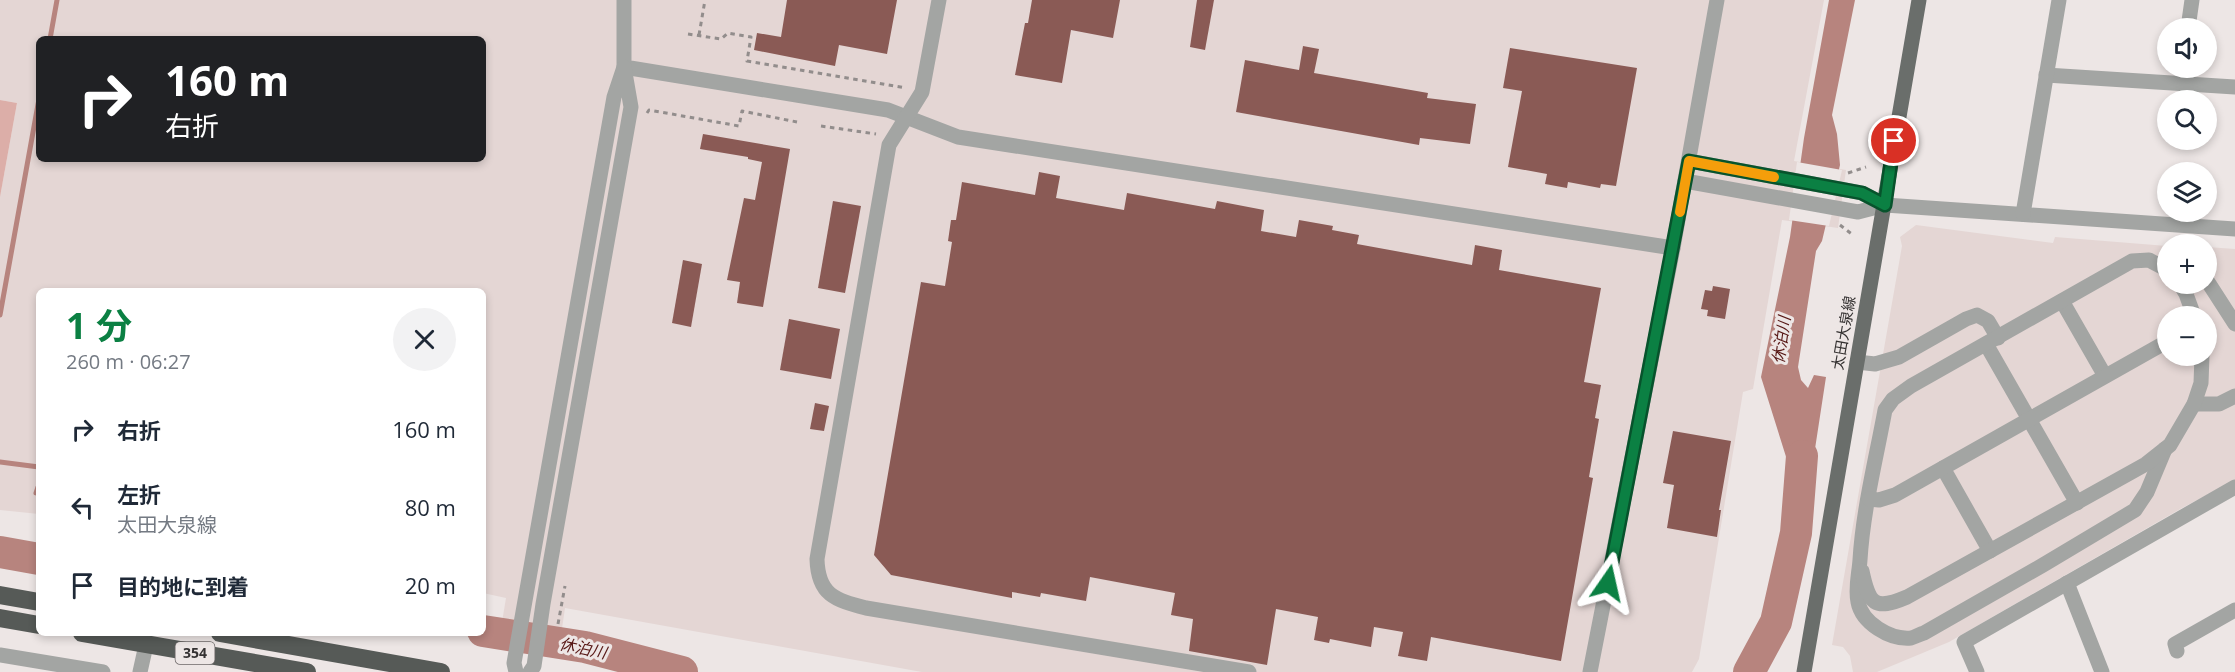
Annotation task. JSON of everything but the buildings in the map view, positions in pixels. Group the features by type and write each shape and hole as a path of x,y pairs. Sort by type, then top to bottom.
{"highway":[{"path":"0,595 36,601"},
{"path":"0,618 36,624"},
{"name":"354","path":"98,636 307,672"},
{"name":"354","path":"237,636 441,672"}],"main road":[{"name":"太田大泉線","path":"1804,672 1919,0"}],"street":[{"path":"530,672 534,666 631,107 624,67 624,0"},
{"path":"939,0 922,92 889,145 817,560 817,576 822,587 844,602 866,608 1249,672"},
{"path":"1590,672 1673,248 1717,0"},
{"path":"2023,214 2059,0"},
{"path":"2189,18 2192,0"},
{"path":"624,67 888,110 958,137 1673,248"},
{"path":"516,672 514,663 524,601 614,96 624,67"},
{"path":"2046,75 2157,75"},
{"path":"2194,78 2235,87"},
{"path":"1689,161 1862,193 1885,205"},
{"path":"1685,181 1786,200 1840,217 1885,205 2235,229"},
{"path":"2157,263 2149,260 2132,261 1911,386 1893,399 1885,410 1859,547 1865,587 1871,598 1880,605 1888,605 1907,597 2146,464 2170,445 2194,404 2201,383 2202,366"},
{"path":"2216,294 2235,324"},
{"path":"2062,301 2105,376"},
{"path":"1857,362 1875,364 1899,357 1977,315 1988,321 1992,341 2029,419 2077,503"},
{"path":"1869,499 1879,500 1895,495 2157,347"},
{"path":"2194,404 2219,404 2235,396"},
{"path":"1860,559 1856,590 1858,604 1869,621 1880,629 1892,635 1911,638 1924,633 2135,510 2147,492 2165,449"},
{"path":"1942,468 1990,551"},
{"path":"1977,672 1965,642 2235,487"},
{"path":"2067,583 2102,672"},
{"path":"2177,651 2175,644 2235,610"},
{"path":"140,672 146,645"},
{"path":"0,655 65,669 103,672"}],"path":[{"path":"699,35 705,0"},
{"path":"688,34 721,39 728,33 751,37 747,61 906,88"},
{"path":"645,123 649,110 739,126 742,111 797,122"},
{"path":"820,126 876,134"},
{"path":"1846,174 1866,167"},
{"path":"1840,217 1853,235"},
{"path":"561,608 565,583"}],"shaded area":[{"path":"0,0 1824,0 1794,161 1846,170 1838,228 1782,220 1753,389 1743,392 1699,659 1692,672 922,672 565,608 558,656 498,646 506,598 486,594 486,288 36,288 36,514 0,510 0,197 17,103 0,100"},
{"path":"0,100 17,103 0,197"},
{"path":"1916,225 2053,243 2055,237 2157,245 2157,294 2217,294 2217,248 2235,249 2235,480 1949,642 1877,672 1853,672 1850,656 1843,647 1832,645 1902,246 1900,237"}],"water":[{"path":"1829,0 1855,0 1832,115 1837,134 1840,165 1822,241 1816,251 1798,367 1801,380 1808,388 1814,375 1826,377 1809,488 1799,498 1761,377 1790,237 1804,138"}],"pier":[{"path":"1797,162 1842,170 1829,226 1789,220"}],"waterway":[{"path":"51,36 57,0"},
{"path":"0,315 36,116"},
{"name":"休泊川","path":"1749,672 1776,622 1796,533 1802,456"},
{"path":"0,462 36,467"},
{"name":"休泊川","path":"0,552 36,558"},
{"name":"休泊川","path":"486,631 585,647 682,672"}],"slow traffic":[{"path":"1680,212 1689,161 1774,177"}],"route":[{"path":"1608,583 1689,161 1862,193 1885,205 1894,141"}]}
